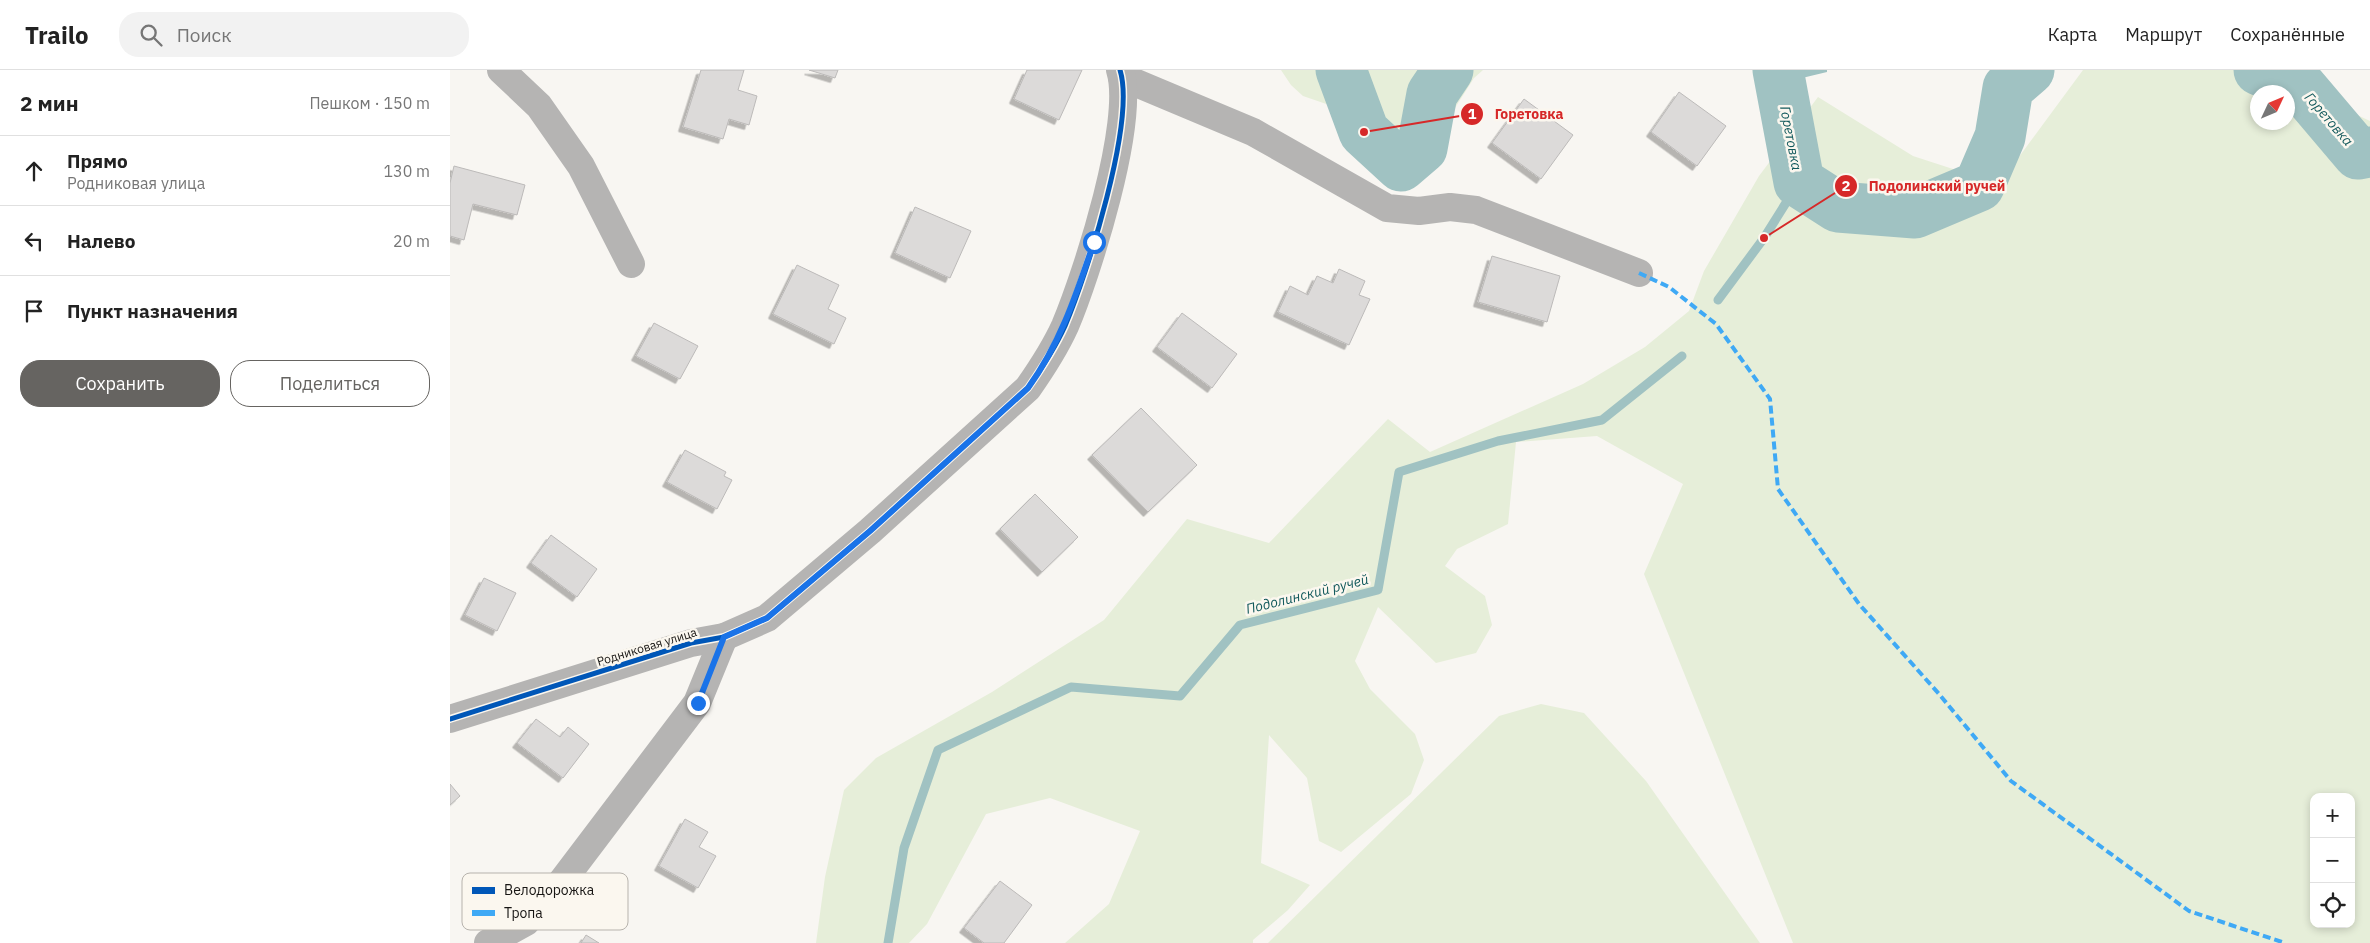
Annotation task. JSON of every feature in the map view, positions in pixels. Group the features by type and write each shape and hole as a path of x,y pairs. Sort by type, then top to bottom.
{"street":[{"path":"501,70 539,106 581,166 631,264"},
{"path":"1121,73 1253,132 1387,208 1419,211 1450,207 1476,210 1639,273"},
{"name":"Родниковая улица","path":"450,719 691,642 724,637 767,618 870,531 1028,388 1047,362 1065,326 1094,242 1116,154 1123,114 1121,73"},
{"path":"568,873 698,703 724,637"},
{"path":"488,943 512,930"}],"green space":[{"path":"1281,70 1483,70 1474,78 1446,122 1422,178 1410,188 1394,184 1368,164 1357,152 1347,120 1335,107 1303,96 1291,85"},
{"path":"2083,70 2252,70 2294,85 2250,85 2250,130 2295,130 2295,86 2370,121 2370,943 1793,943 1644,574 1683,484 1597,436 1516,442 1508,524 1457,549 1445,566 1485,596 1492,625 1476,653 1436,663 1378,607 1355,661 1370,689 1415,734 1424,760 1411,794 1341,852 1319,841 1307,778 1269,735 1261,863 1310,885 1288,910 1253,940 1253,943 1065,943 1109,904 1140,831 1050,798 986,814 927,924 909,943 816,943 825,877 844,790 876,758 992,692 1104,620 1187,519 1269,543 1388,419 1430,452 1583,384 1645,347 1689,311 1704,271 1759,176 1818,97 1913,156 1999,184"},
{"path":"1541,704 1584,713 1646,781 1760,943 1268,943 1499,716"}],"water":[{"path":"1787,70 1827,70 1827,72 1802,78"}],"building":[{"path":"701,70 744,70 738,90 757,96 749,125 729,119 723,139 683,127"},
{"path":"809,70 838,70 835,78"},
{"path":"1027,70 1082,70 1059,120 1014,99"},
{"path":"1679,92 1726,126 1697,166 1651,132"},
{"path":"1524,99 1573,135 1541,179 1492,143"},
{"path":"454,166 525,185 517,215 473,204 464,240 450,236 450,183"},
{"path":"915,207 971,231 950,278 895,253"},
{"path":"1492,256 1560,276 1547,322 1478,302"},
{"path":"797,265 839,285 828,309 846,318 834,344 773,314"},
{"path":"1339,269 1365,281 1359,295 1370,299 1349,345 1278,312 1290,286 1308,295 1317,276 1333,283"},
{"path":"1182,313 1237,354 1212,388 1157,347"},
{"path":"654,323 698,346 680,379 636,356"},
{"path":"1141,408 1197,465 1148,512 1092,455"},
{"path":"685,450 726,472 724,476 732,480 717,509 667,482"},
{"path":"1035,494 1078,537 1042,572 1000,529"},
{"path":"551,535 597,569 577,597 531,563"},
{"path":"484,578 516,593 497,631 465,615"},
{"path":"536,719 560,737 568,727 589,744 563,778 517,743"},
{"path":"450,784 460,796 450,805"},
{"path":"685,819 708,832 699,847 716,856 698,888 659,866"},
{"path":"1000,881 1032,905 1004,943 984,943 964,928"},
{"path":"586,935 599,943 581,943"}],"waterway":[{"name":"Горетовка","path":"1341,70 1364,132 1401,166 1422,148 1432,94 1448,70"},
{"name":"Горетовка","path":"1778,70 1799,182 1838,207 1915,213 1979,186 2000,137 2008,88 2029,70"},
{"name":"Горетовка","path":"2259,70 2302,88 2358,154 2370,152"},
{"name":"Подолинский ручей","path":"1718,300 1764,238 1799,182"},
{"name":"Подолинский ручей","path":"888,943 904,848 938,750 1071,687 1180,696 1240,625 1378,590 1399,472 1498,441 1602,420 1682,356"}],"marked path":[{"path":"1639,273 1669,287 1716,324 1770,399 1778,489 1859,604 1939,694 2011,781 2189,911 2285,943"}],"cycle path":[{"path":"450,719 691,643 724,637 767,618 870,531 1028,388 1048,358 1065,326 1085,271 1107,198 1121,124 1123,94 1120,70"}],"place":[{"name":"Горетовка","path":"1364,132"},
{"name":"Подолинский ручей","path":"1764,238"}],"route":[{"path":"698,703 724,637 767,618 870,531 1028,388 1047,362 1065,326 1094,242"}]}
